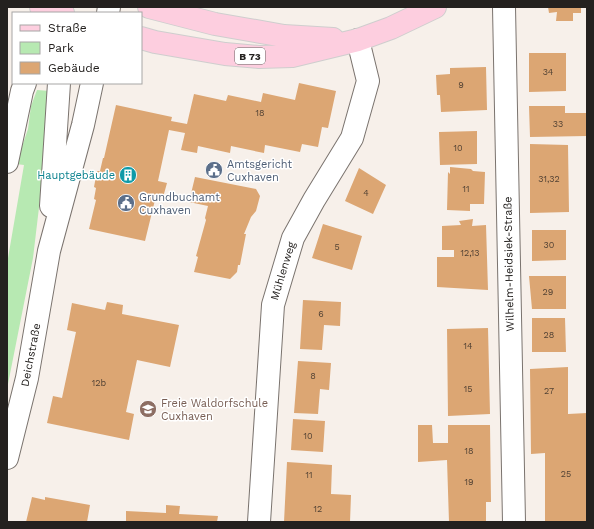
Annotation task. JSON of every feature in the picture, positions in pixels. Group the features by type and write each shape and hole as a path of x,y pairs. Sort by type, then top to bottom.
{"main road":[{"path":"41,7 59,12"},
{"name":"B 73","path":"149,7 215,24 284,36 358,40"},
{"name":"B 73","path":"142,38 155,42 225,54 259,57 292,56 358,40 391,28 435,7"}],"street":[{"name":"Wilhelm-Heidsiek-Straße","path":"504,7 514,522"},
{"name":"Mühlenweg","path":"259,522 273,304 293,238 314,200 352,138 368,80 358,40"},
{"path":"7,162 25,84"},
{"name":"Deichstraße","path":"49,251 59,84"},
{"name":"Deichstraße","path":"7,458 27,378 49,251 83,125 92,84"}],"green space":[{"path":"37,90 50,91 45,157 33,258 7,389 7,264 24,165 16,164 28,129 31,106"}],"building":[{"path":"548,7 581,7 581,13 573,13 573,21 556,21 557,12 549,13"},
{"path":"529,53 566,53 566,91 529,92"},
{"path":"486,67 487,110 441,112 440,95 437,95 436,75 450,74 450,68"},
{"path":"299,83 336,91 328,128 322,127 318,147 302,144 300,152 265,145 264,153 231,146 230,153 198,146 197,153 181,150 185,133 169,130 158,181 167,183 162,201 155,200 145,241 89,229 96,200 94,199 96,188 94,187 97,171 100,171 104,158 116,105 172,117 171,121 187,124 194,94 226,101 228,95 261,102 263,93 295,100"},
{"path":"529,106 565,106 565,113 587,113 587,136 530,137"},
{"path":"477,131 477,164 440,165 439,132"},
{"path":"530,144 568,145 569,212 530,213"},
{"path":"450,167 485,172 484,204 470,204 470,211 447,210 448,172 450,174"},
{"path":"359,168 386,185 373,214 345,201"},
{"path":"195,177 256,189 260,196 256,211 251,217 244,234 246,234 240,265 238,265 237,272 230,279 194,272 198,257 196,256 206,220 205,218 208,206 189,202"},
{"path":"473,219 472,226 486,225 488,290 437,287 437,257 454,257 454,250 442,250 442,226 461,225 459,221"},
{"path":"323,224 362,236 352,270 312,258"},
{"path":"532,230 566,230 566,260 532,261"},
{"path":"529,276 566,276 566,309 532,309"},
{"path":"303,300 341,302 340,326 324,325 322,350 300,349"},
{"path":"107,302 123,305 122,314 179,325 170,367 137,360 126,412 134,414 129,440 47,423 53,396 62,398 76,332 67,330 72,303 105,310"},
{"path":"532,318 565,318 566,352 532,352"},
{"path":"488,328 490,414 448,416 447,329"},
{"path":"298,361 331,363 329,390 320,389 318,414 294,413"},
{"path":"568,367 568,414 587,413 587,522 545,522 545,453 531,454 530,369"},
{"path":"293,419 325,421 323,452 291,450"},
{"path":"418,425 432,425 433,443 448,443 448,425 490,425 491,502 486,502 486,522 449,522 447,460 418,462"},
{"path":"287,462 332,465 331,494 351,495 350,522 284,522"},
{"path":"32,497 45,500 45,497 90,505 87,522 26,522"},
{"path":"166,505 180,506 179,514 218,516 217,522 126,522 126,511 166,513"}],"place":[{"name":"Amtsgericht Cuxhaven","path":"214,170"},
{"name":"Hauptgebäude","path":"128,175"},
{"name":"Grundbuchamt Cuxhaven","path":"126,203"},
{"name":"Freie Waldorfschule Cuxhaven","path":"148,409"}]}
